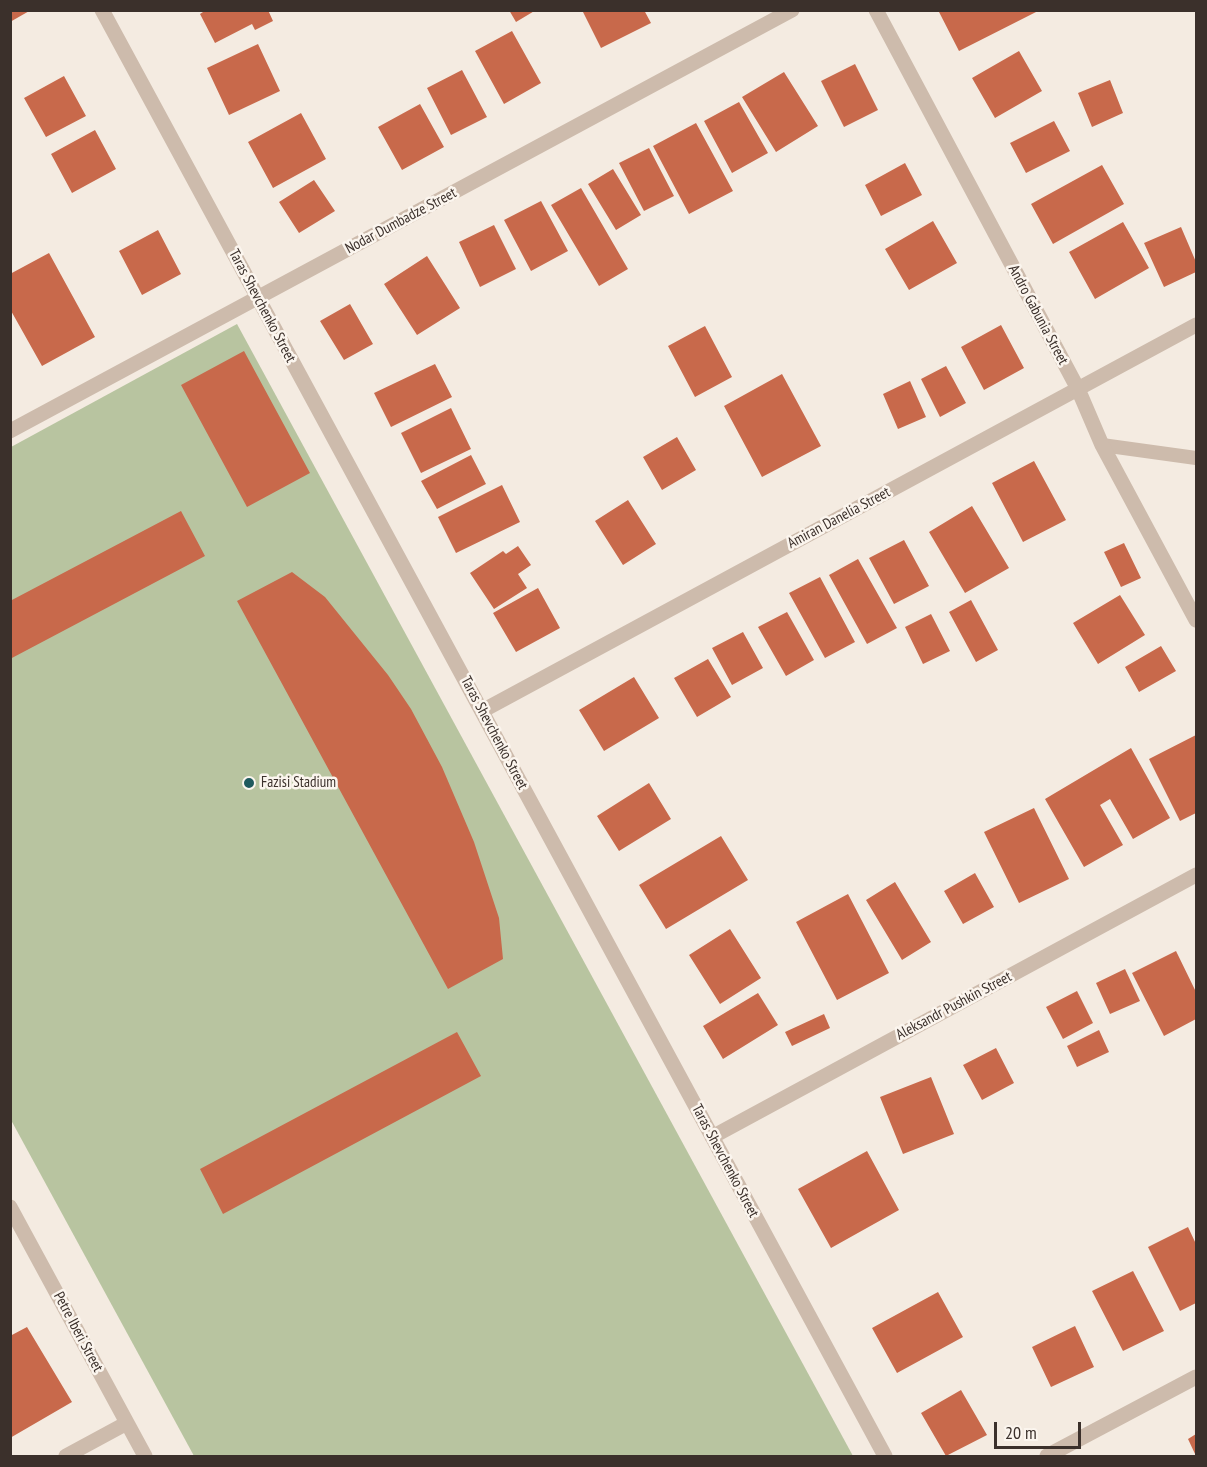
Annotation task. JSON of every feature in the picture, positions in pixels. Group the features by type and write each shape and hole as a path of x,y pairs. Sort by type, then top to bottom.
{"street":[{"name":"Taras Shevchenko Street","path":"102,10 885,1456"},
{"name":"Nodar Dumbadze Street","path":"10,431 792,10"},
{"name":"Andro Gabunia Street","path":"876,10 1078,390 1102,445 1197,620"},
{"name":"Amiran Danelia Street","path":"482,711 1197,325"},
{"name":"Aleksandr Pushkin Street","path":"712,1137 1197,875"},
{"name":"Petre Iberi Street","path":"10,1207 145,1456"},
{"path":"1047,1456 1197,1377"},
{"path":"66,1456 127,1423"}],"lane":[{"path":"1102,445 1197,458"}],"green space":[{"name":"Fazisi Stadium","path":"237,324 853,1456 194,1456 11,1120 11,447"}],"building":[{"path":"10,10 31,10 10,22"},
{"path":"206,10 268,10 273,21 255,30 252,24 215,43 200,14"},
{"path":"509,10 536,10 516,22"},
{"path":"582,10 644,10 651,23 601,48"},
{"path":"938,10 1040,10 959,51"},
{"path":"512,31 541,83 504,104 475,51"},
{"path":"258,44 280,91 229,115 207,68"},
{"path":"1019,51 1042,91 995,118 972,78"},
{"path":"855,64 878,110 844,127 821,81"},
{"path":"462,70 487,117 451,135 427,88"},
{"path":"784,72 818,126 776,152 742,97"},
{"path":"64,76 86,116 46,137 24,98"},
{"path":"1110,80 1123,113 1092,127 1078,93"},
{"path":"739,102 768,153 732,173 704,121"},
{"path":"420,104 444,147 402,170 378,127"},
{"path":"301,113 326,159 273,188 248,142"},
{"path":"1054,121 1070,151 1026,173 1010,143"},
{"path":"696,123 733,191 689,214 653,146"},
{"path":"95,130 116,169 72,193 51,154"},
{"path":"649,148 674,196 644,211 619,163"},
{"path":"905,163 922,195 881,216 865,185"},
{"path":"1102,165 1124,204 1053,244 1031,204"},
{"path":"613,169 641,215 616,230 588,184"},
{"path":"314,180 335,211 299,233 279,202"},
{"path":"581,188 628,269 599,286 551,205"},
{"path":"541,201 568,251 531,271 504,220"},
{"path":"933,221 957,263 909,290 885,249"},
{"path":"1123,222 1149,268 1095,299 1069,252"},
{"path":"494,225 516,269 480,287 459,242"},
{"path":"1181,227 1196,262 1196,272 1164,287 1144,243"},
{"path":"158,230 181,274 142,295 119,251"},
{"path":"49,253 95,337 42,366 10,309 10,274"},
{"path":"427,256 460,308 417,335 384,284"},
{"path":"350,304 373,344 344,360 320,321"},
{"path":"1001,325 1024,368 984,390 961,347"},
{"path":"705,326 732,377 695,397 668,346"},
{"path":"244,351 310,473 247,507 181,385"},
{"path":"435,364 452,397 391,427 374,393"},
{"path":"946,366 966,403 940,417 921,379"},
{"path":"782,374 821,446 762,477 724,406"},
{"path":"910,381 926,417 898,429 883,394"},
{"path":"451,408 471,449 421,473 401,433"},
{"path":"677,437 696,470 662,490 643,457"},
{"path":"471,455 486,484 437,509 421,481"},
{"path":"1034,461 1066,520 1023,542 992,483"},
{"path":"502,485 520,522 456,553 438,517"},
{"path":"628,500 656,544 623,565 595,521"},
{"path":"972,506 1009,568 965,593 929,532"},
{"path":"181,511 205,556 10,659 10,601"},
{"path":"904,540 929,586 894,604 869,558"},
{"path":"1124,543 1141,578 1121,587 1104,552"},
{"path":"518,546 531,565 518,574 527,588 494,609 470,573 503,551 506,554"},
{"path":"858,559 897,628 867,644 829,575"},
{"path":"292,572 325,597 388,675 411,709 442,767 474,842 499,918 503,959 448,989 237,601"},
{"path":"820,577 855,642 825,658 789,593"},
{"path":"538,588 560,628 516,652 493,613"},
{"path":"1120,595 1145,635 1098,664 1073,623"},
{"path":"971,600 998,650 976,662 949,612"},
{"path":"787,612 814,660 786,676 758,627"},
{"path":"931,614 950,651 923,664 905,627"},
{"path":"743,632 763,668 732,685 712,648"},
{"path":"1161,646 1176,671 1139,692 1125,667"},
{"path":"708,659 731,697 697,717 674,678"},
{"path":"634,677 659,718 604,751 579,710"},
{"path":"1196,735 1196,813 1180,821 1149,759"},
{"path":"1131,748 1170,818 1133,839 1110,799 1100,805 1123,845 1084,867 1045,799"},
{"path":"649,783 671,819 619,851 597,816"},
{"path":"1034,808 1069,879 1019,903 984,832"},
{"path":"721,836 748,880 666,929 639,885"},
{"path":"975,873 994,907 963,924 944,891"},
{"path":"895,882 931,942 902,960 866,900"},
{"path":"848,894 889,973 837,1000 796,922"},
{"path":"730,929 761,978 720,1004 689,955"},
{"path":"1176,951 1196,992 1196,1019 1164,1036 1132,973"},
{"path":"1125,969 1140,1001 1110,1014 1096,983"},
{"path":"1077,991 1093,1023 1063,1039 1046,1007"},
{"path":"758,993 778,1025 723,1059 703,1026"},
{"path":"824,1014 830,1028 792,1046 785,1032"},
{"path":"1099,1030 1109,1052 1077,1067 1067,1046"},
{"path":"457,1032 481,1076 223,1214 200,1169"},
{"path":"996,1048 1014,1083 982,1100 963,1065"},
{"path":"931,1077 954,1134 903,1154 880,1097"},
{"path":"867,1151 899,1210 831,1248 798,1189"},
{"path":"1188,1227 1196,1244 1196,1303 1180,1311 1148,1247"},
{"path":"1133,1271 1164,1331 1123,1351 1092,1291"},
{"path":"938,1292 963,1337 897,1373 872,1328"},
{"path":"1075,1326 1094,1367 1051,1387 1032,1347"},
{"path":"27,1327 72,1402 10,1438 10,1336"},
{"path":"961,1390 987,1435 946,1456 921,1413"},
{"path":"1196,1434 1196,1456 1188,1439"}],"place":[{"name":"Fazisi Stadium","path":"249,783"}]}
